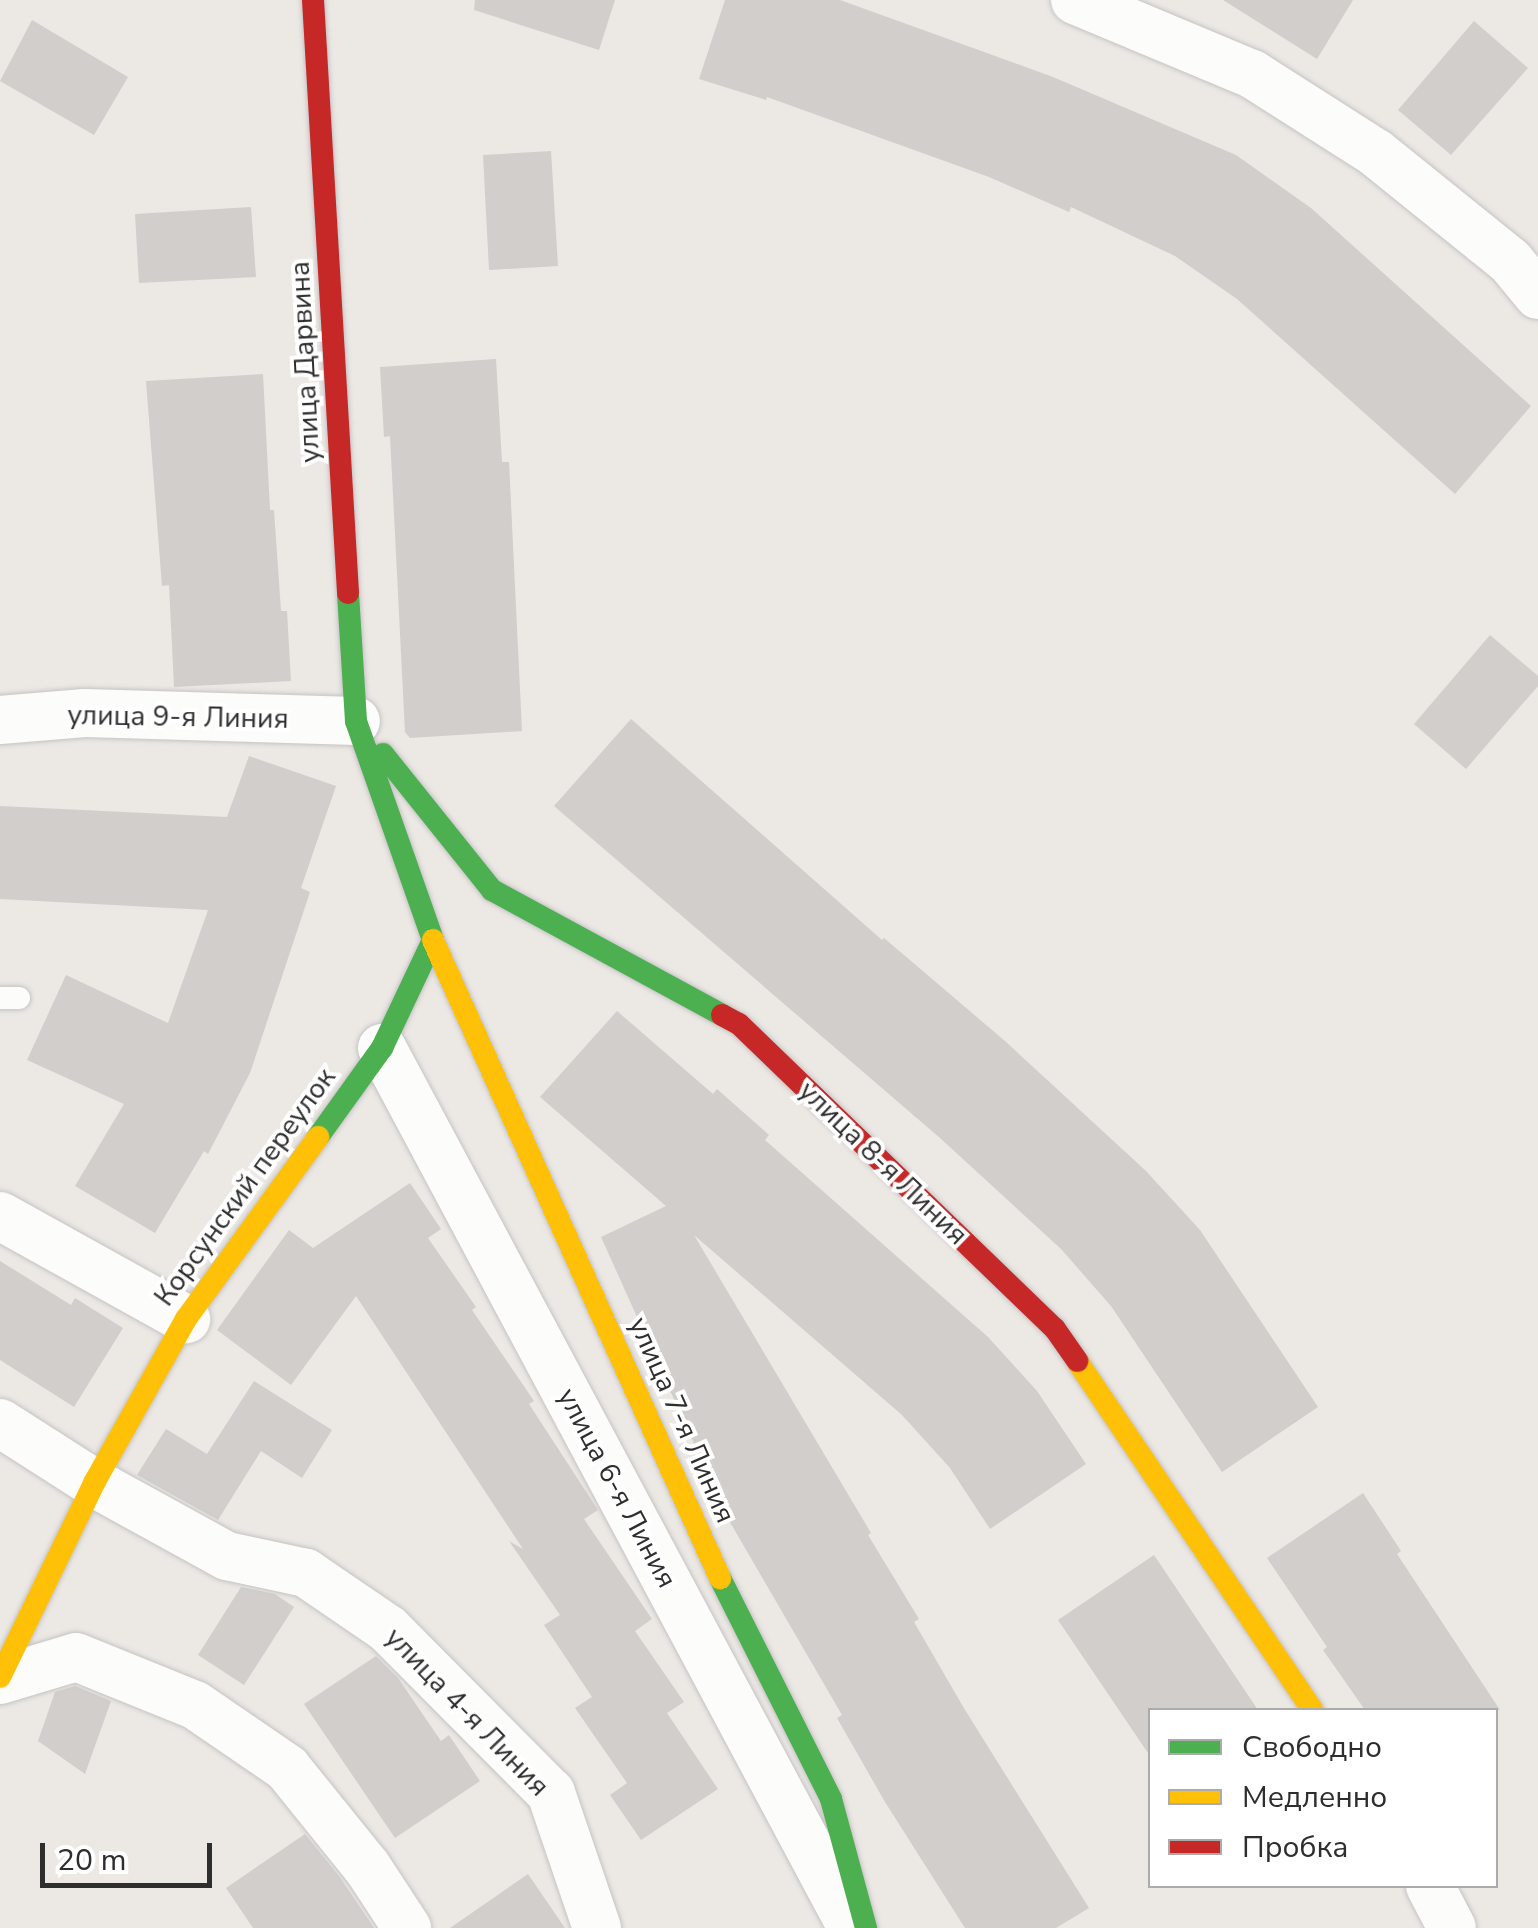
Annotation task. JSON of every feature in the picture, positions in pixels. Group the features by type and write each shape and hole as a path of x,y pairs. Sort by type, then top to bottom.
{"street":[{"name":"улица Дарвина","path":"313,0 356,720"},
{"path":"1075,0 1252,74 1329,123 1376,153 1495,249 1538,295"},
{"name":"улица 9-я Линия","path":"0,720 85,713 356,720"},
{"path":"356,720 434,940"},
{"name":"улица 8-я Линия","path":"356,720 492,890 739,1024 1055,1329 1311,1708"},
{"name":"Корсунский переулок","path":"0,1678 94,1482 186,1318 382,1048 434,940"},
{"name":"улица 7-я Линия","path":"434,940 724,1586 830,1800 866,1928"},
{"name":"улица 6-я Линия","path":"382,1048 852,1928"},
{"path":"0,1216 186,1318"},
{"name":"улица 4-я Линия","path":"0,1424 227,1556 306,1573 388,1629 552,1794 597,1928"},
{"path":"0,1678 76,1656 195,1704 287,1768 368,1867 408,1928"},
{"path":"1431,1888 1452,1928"}],"building":[{"path":"475,0 615,0 599,50 474,10"},
{"path":"725,0 840,0 1053,77 1236,155 1311,208 1531,406 1455,494 1237,299 1175,256 1071,207 1069,212 989,177 767,97 766,100 699,79"},
{"path":"1223,0 1353,0 1317,59"},
{"path":"32,20 128,77 94,135 0,81"},
{"path":"1474,21 1528,68 1451,155 1398,110"},
{"path":"551,151 558,266 489,270 483,155"},
{"path":"251,207 256,277 139,283 135,214"},
{"path":"496,359 502,462 509,462 522,731 410,738 405,732 390,436 384,437 380,367"},
{"path":"263,374 270,510 274,510 281,611 287,611 291,681 174,687 169,585 162,586 146,381"},
{"path":"1490,635 1538,676 1538,686 1466,769 1414,724"},
{"path":"631,719 882,940 1005,1041 1146,1171 1200,1230 1318,1407 1222,1472 1111,1306 1061,1249 940,1138 554,806"},
{"path":"249,756 336,786 301,888 310,892 250,1073 208,1154 204,1151 155,1233 75,1186 124,1104 27,1060 66,975 168,1023 208,910 0,899 0,806 227,817"},
{"path":"617,1011 713,1094 717,1089 769,1135 765,1140 988,1337 1037,1391 1086,1464 990,1529 950,1468 902,1415 694,1235 871,1533 868,1535 919,1619 914,1622 965,1710 1089,1908 1056,1928 965,1928 885,1802 837,1718 842,1715 727,1517 601,1237 666,1206 540,1097"},
{"path":"410,1183 441,1229 428,1238 476,1307 472,1310 534,1401 529,1404 598,1510 584,1519 652,1619 635,1631 684,1702 667,1713 718,1789 641,1840 610,1795 627,1783 575,1708 592,1697 544,1625 560,1615 509,1541 523,1549 356,1296 291,1385 217,1330 289,1230 313,1248"},
{"path":"0,1261 71,1305 75,1298 123,1328 74,1407 0,1360"},
{"path":"254,1381 332,1430 302,1478 261,1451 218,1520 137,1475 166,1429 207,1454"},
{"path":"1363,1493 1401,1551 1397,1554 1500,1710 1364,1708 1267,1558"},
{"path":"1154,1555 1257,1708 1148,1708 1148,1753 1058,1620"},
{"path":"241,1587 275,1594 294,1607 244,1685 198,1655"},
{"path":"376,1656 398,1678 441,1741 449,1735 480,1781 395,1838 304,1704"},
{"path":"75,1686 111,1701 85,1774 38,1741 55,1692"},
{"path":"305,1834 374,1928 253,1928 226,1888"},
{"path":"528,1874 565,1928 450,1928"}],"traffic: fast":[{"path":"318,1137 382,1048 433,940 356,721 348,593"},
{"path":"383,754 492,890 722,1015"},
{"path":"720,1578 831,1799 866,1928"}],"traffic: slow":[{"path":"433,940 720,1578"},
{"path":"0,1677 94,1483 186,1319 318,1137"},
{"path":"1077,1361 1311,1708"}],"traffic: jam":[{"path":"313,0 348,593"},
{"path":"722,1015 739,1024 1055,1329 1077,1361"}]}
